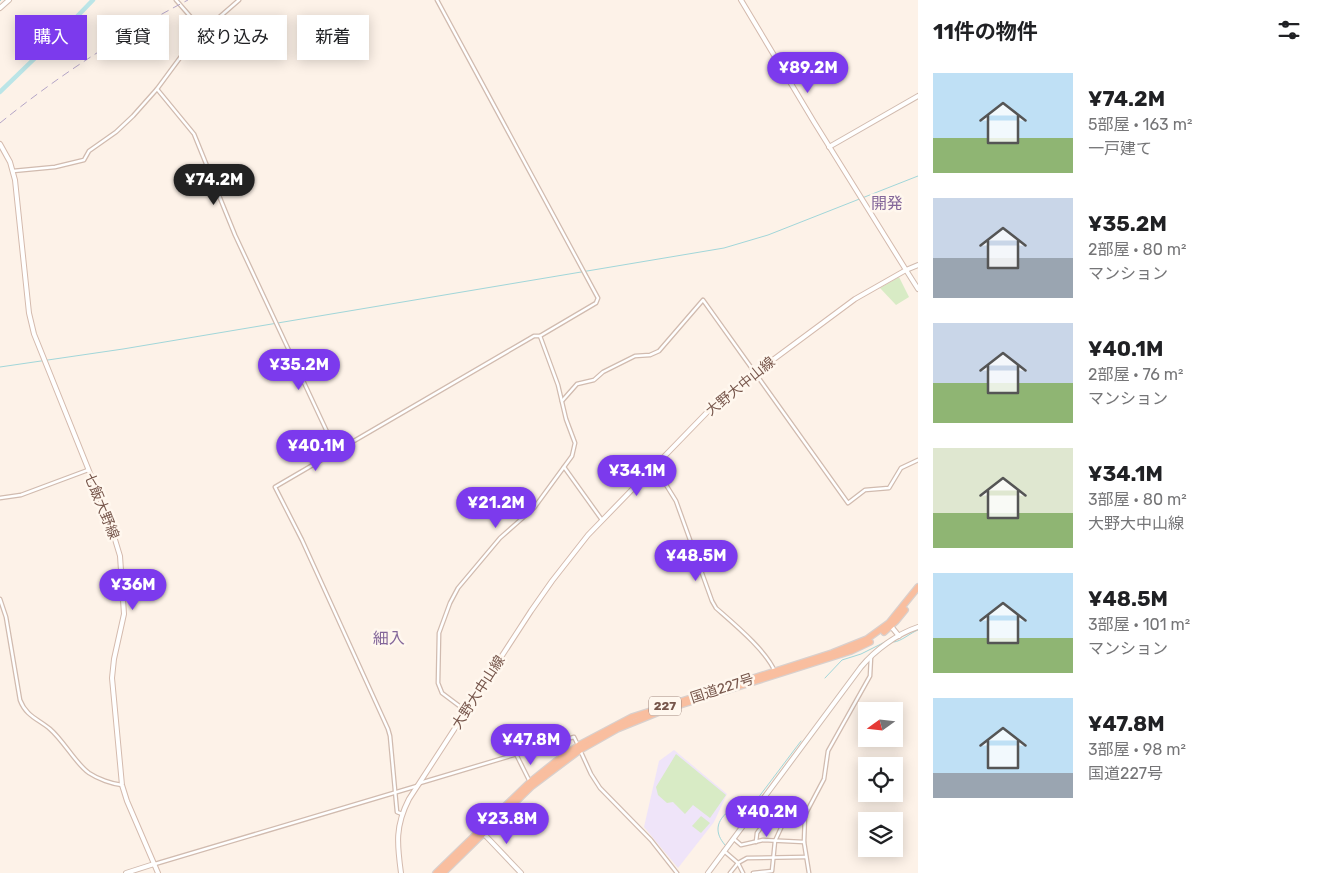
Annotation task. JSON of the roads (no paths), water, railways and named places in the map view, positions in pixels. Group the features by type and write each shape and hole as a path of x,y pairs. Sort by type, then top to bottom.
{"highway":[{"name":"国道227号","path":"890,625 918,586"},
{"name":"国道227号","path":"436,873 531,784 579,747 632,718 775,673 867,639 890,625 918,593"},
{"name":"国道227号","path":"443,873 481,832"}],"main road":[{"path":"0,8 9,0"},
{"path":"741,0 918,289"},
{"path":"829,146 918,96"},
{"name":"七飯大野線","path":"0,144 13,171 29,313 34,334 116,538 120,556 124,614 112,678 122,784 127,801 158,873"},
{"name":"大野大中山線","path":"401,873 397,840 398,827 402,814 418,784 552,581 602,520 719,400 856,299 918,265"},
{"path":"890,625 899,636"},
{"path":"708,873 871,655 899,636 918,627"},
{"path":"481,832 521,873"},
{"path":"128,873 154,864"}],"street":[{"path":"176,0 189,15"},
{"path":"222,15 239,0"},
{"path":"402,814 398,812 388,729 302,540 275,487 534,336 540,336 598,301 597,295 437,0"},
{"path":"13,171 49,168 84,160 91,149 122,127 157,89 179,59"},
{"path":"157,89 190,128 195,137 235,235 336,451"},
{"path":"562,400 577,384 594,380 603,372 636,356 650,355 659,351 703,300 848,503 865,490 890,488 901,468 918,460"},
{"path":"466,711 442,693 438,683 440,628 450,603 458,588 500,538 534,508 572,456 575,443 540,336"},
{"path":"654,466 676,501 714,605 755,645 775,673"},
{"path":"564,467 602,520"},
{"path":"0,498 21,495 88,470"},
{"path":"0,599 6,617 20,700 24,709 30,717 51,730 87,771 97,777 122,784"},
{"path":"809,873 804,842 804,816 824,779 828,751 870,676 871,655"},
{"path":"154,864 574,737 591,774 600,788 651,840 677,873"},
{"path":"516,754 531,784"},
{"path":"753,873 772,871 776,841 787,815 764,798"},
{"path":"756,842 757,833 776,807"},
{"path":"734,839 741,845 763,840 804,842"},
{"path":"724,852 738,863 743,873"},
{"path":"730,873 738,863 747,858 774,856 806,857"}],"waterway":[{"path":"0,92 93,0"},
{"path":"0,367 123,349 724,248 768,235 918,176"},
{"path":"894,642 918,630"},
{"path":"825,678 842,660 861,654 885,642"},
{"path":"725,845 719,836 720,820 733,808 758,798 801,741"}],"railway":[{"path":"0,123 44,89 91,57 139,27 188,0"}],"district":[{"name":"開発","path":"887,203"},
{"name":"細入","path":"389,638"}]}
